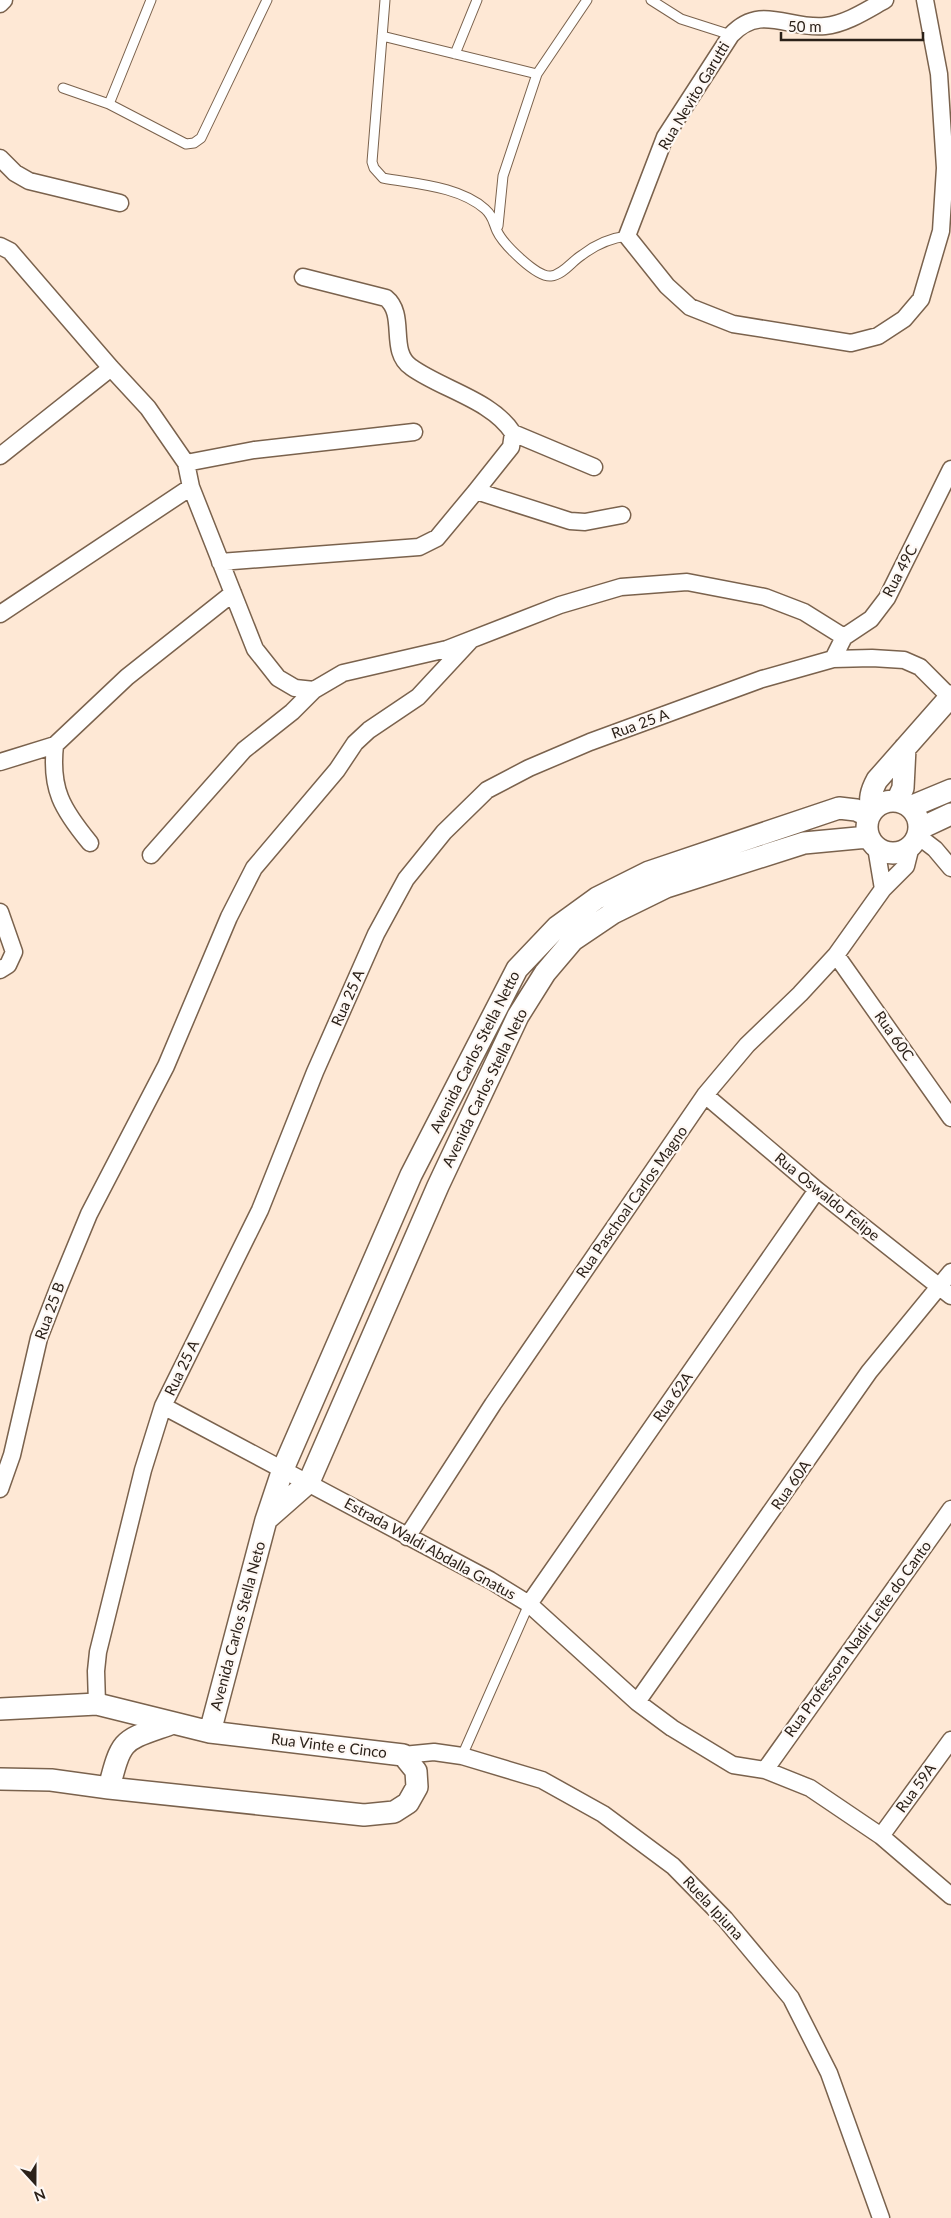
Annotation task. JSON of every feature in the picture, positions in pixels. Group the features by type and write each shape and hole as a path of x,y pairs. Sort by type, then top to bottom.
{"street":[{"path":"0,4 4,0"},
{"name":"Rua Nevito Garutti","path":"627,236 666,137 731,35 740,26 752,20 768,18 796,24 826,26 860,14 885,0"},
{"path":"627,236 667,286 690,307 733,324 851,343 878,336 904,319 921,299 941,231 945,168 939,74 925,0"},
{"path":"0,158 15,173 30,181 120,203"},
{"path":"0,246 10,251 110,368 148,408 186,463 191,487 255,648 278,678 295,688 314,690"},
{"path":"303,277 386,298 392,303 395,312 400,351 403,359 410,367 446,385 505,421 513,433 594,467"},
{"path":"0,456 110,368"},
{"path":"186,463 254,450 414,432"},
{"path":"220,562 419,547 437,538 476,491 511,447 513,433"},
{"name":"Rua 49C","path":"844,636 871,619 888,598 951,469"},
{"path":"0,614 191,487"},
{"path":"476,491 570,521 584,522 622,515"},
{"path":"151,855 244,750 292,712 314,690 343,673 430,653 470,641 560,604 621,587 687,582 765,597 804,612 844,636 833,660"},
{"path":"0,762 55,745 128,677 233,593"},
{"name":"Rua 25 B","path":"0,1489 12,1455 39,1338 89,1214 166,1066 228,917 254,868 337,770 355,744 370,730 418,697 470,641"},
{"name":"Rua 25 A","path":"97,1704 96,1671 98,1652 143,1470 163,1406 260,1210 315,1072 376,934 406,879 444,832 487,790 529,768 590,742 762,679 833,660 872,658 904,660 920,667 951,697"},
{"path":"884,889 872,842 866,830 871,813 872,790 886,769 951,697"},
{"path":"55,745 52,770 61,802 90,843"},
{"path":"903,804 905,748"},
{"path":"871,813 884,803 903,804 951,790"},
{"path":"903,804 915,813 916,837"},
{"name":"Avenida Carlos Stella Netto","path":"283,1469 411,1175 517,968 557,927 597,898 649,872 839,808 871,813"},
{"path":"872,842 882,851 897,853 916,837 951,814"},
{"path":"916,837 935,849 951,868"},
{"name":"Rua Paschoal Carlos Magno","path":"407,1537 493,1404 706,1095 747,1045 800,994 836,955 884,889 906,866 916,837"},
{"name":"Avenida Carlos Stella Neto","path":"266,1520 309,1482 438,1186 518,1016 545,973 573,940 613,913 666,887 804,843 872,842"},
{"path":"0,912 14,952 8,965 0,970"},
{"name":"Rua 60C","path":"836,955 951,1118"},
{"name":"Rua Oswaldo Felipe","path":"706,1095 817,1190 951,1296"},
{"name":"Rua 62A","path":"529,1604 817,1190"},
{"name":"Rua 60A","path":"637,1702 869,1372 937,1286 951,1272"},
{"name":"Estrada Waldi Abdalla Gnatus","path":"163,1406 309,1482 407,1537 490,1580 529,1604 637,1702 685,1737 733,1765 765,1770 810,1788 881,1836 951,1896"},
{"name":"Avenida Carlos Stella Neto","path":"210,1732 266,1520 283,1469"},
{"name":"Rua Professora Nadir Leite do Canto","path":"765,1770 951,1509"},
{"name":"Rua Vinte e Cinco","path":"0,1709 97,1704 210,1732 403,1755 416,1771 417,1787 408,1803 394,1812 364,1815 109,1788 51,1780 0,1779"},
{"path":"109,1788 117,1755 122,1746 133,1737 172,1723"},
{"name":"Rua 59A","path":"881,1836 951,1740"},
{"name":"Ruela Ipiuna","path":"403,1755 434,1752 462,1756 542,1780 603,1814 673,1866 725,1918 791,1998 829,2073 881,2218"}],"lane":[{"path":"110,104 151,0"},
{"path":"63,88 110,104 186,144 194,143 201,138 267,0"},
{"path":"385,0 372,162 374,168 383,178 450,191 484,208 494,218 497,232 540,275 550,277 558,275 583,253 613,238 627,236"},
{"path":"455,54 477,0"},
{"path":"497,232 503,176 537,74 587,0"},
{"path":"651,0 680,19 731,35"},
{"path":"382,36 537,74"},
{"path":"462,1756 529,1604"}]}
